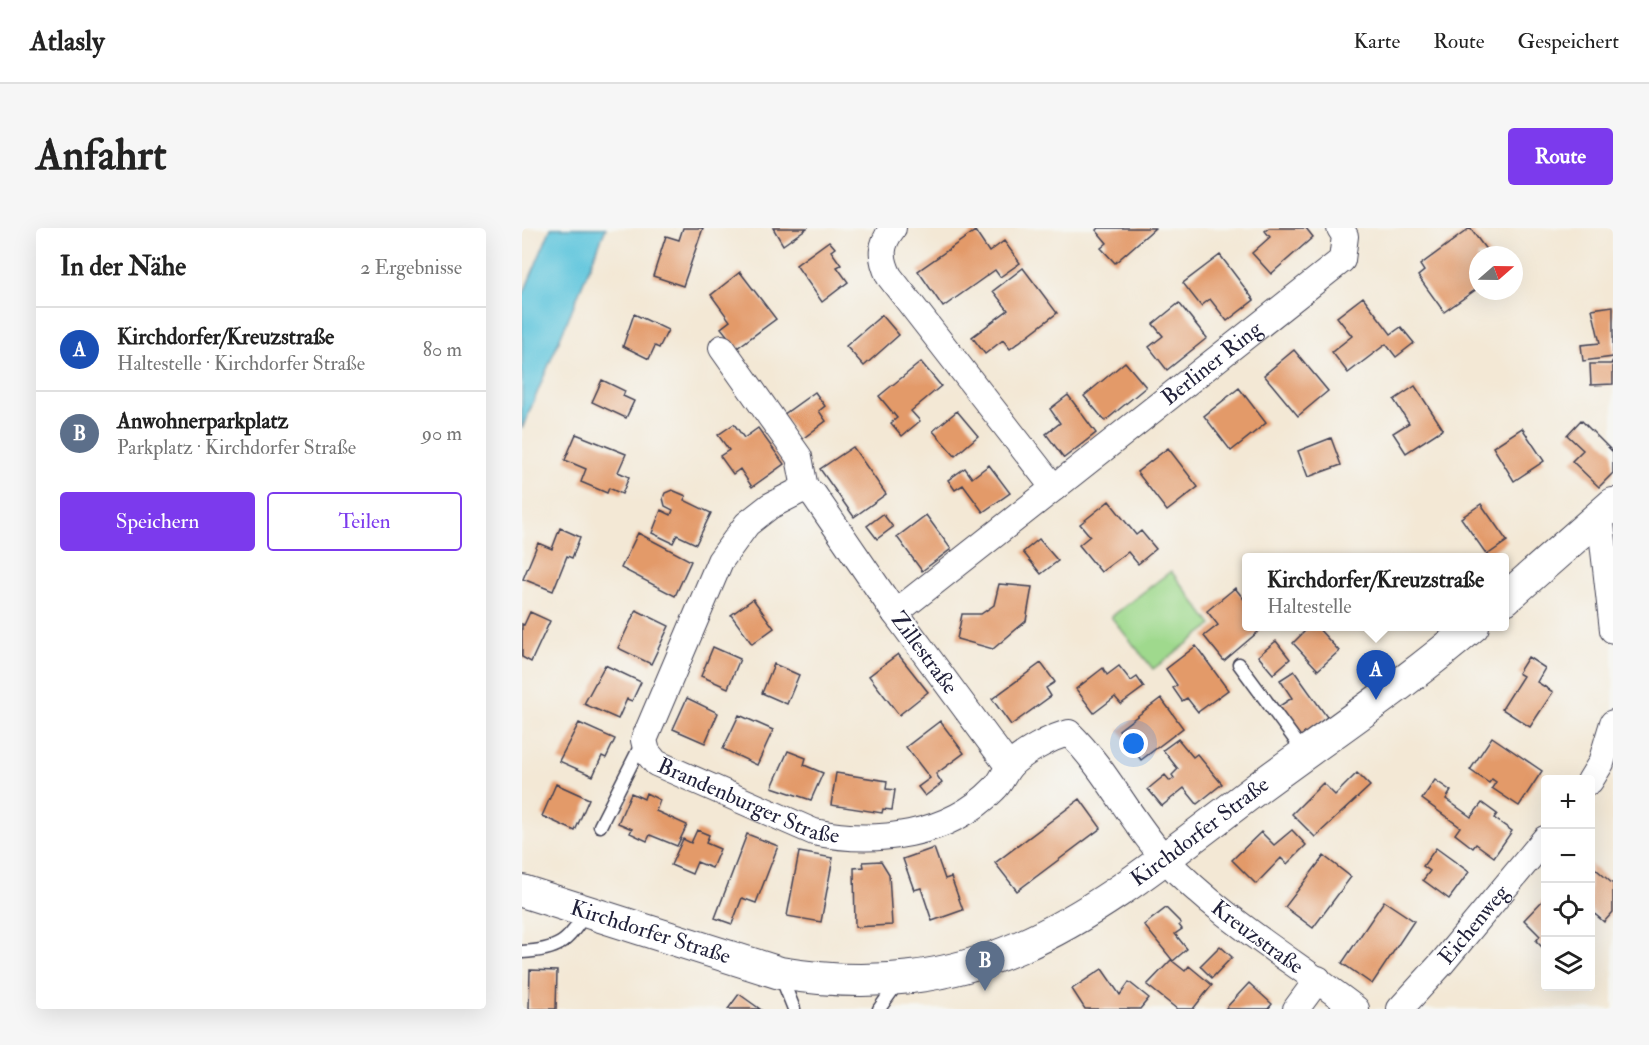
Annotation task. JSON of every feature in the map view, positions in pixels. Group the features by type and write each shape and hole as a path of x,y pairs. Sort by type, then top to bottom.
{"street":[{"path":"893,228 882,244 882,261 889,276 1054,488"},
{"name":"Berliner Ring","path":"895,613 1342,260 1345,236 1340,228"},
{"name":"Zillestraße","path":"722,348 799,457 806,488 814,495 895,613 1010,766"},
{"name":"Brandenburger Straße","path":"806,488 770,506 747,524 720,561 644,740 647,752 656,763 789,824 839,837 894,836 947,821 966,812 988,795 1010,766"},
{"path":"1509,595 1607,509"},
{"path":"1607,509 1613,630"},
{"name":"Kirchdorfer Straße","path":"522,891 780,973 818,980 899,981 978,966 1057,932 1164,858 1468,631"},
{"path":"1594,775 1601,763 1613,723"},
{"path":"1010,766 1053,736 1069,733 1106,778 1164,858"},
{"name":"Eichenweg","path":"1400,1009 1442,963 1541,844"},
{"name":"Kreuzstraße","path":"1164,858 1197,891 1356,1009"},
{"path":"1296,1009 1318,979"}],"lane":[{"path":"1239,664 1305,753"},
{"path":"600,826 644,740"},
{"path":"522,952 548,950 561,944 577,928 587,911"},
{"path":"780,973 794,1009"},
{"path":"879,1009 899,981"}],"green space":[{"path":"1171,571 1212,625 1153,669 1111,617"}],"water":[{"path":"551,228 606,228 522,429 522,297"}],"building":[{"path":"683,228 703,228 683,286 653,276 666,236 679,240"},
{"path":"773,228 807,228 783,245"},
{"path":"1098,228 1155,228 1115,263 1101,248 1107,243 1096,230"},
{"path":"1269,228 1306,228 1313,237 1271,274 1252,253 1270,237 1265,231"},
{"path":"1470,228 1483,246 1469,246 1469,294 1444,312 1418,276 1424,271 1420,265"},
{"path":"975,231 989,252 1004,241 1020,263 1000,277 995,270 943,307 918,271"},
{"path":"829,241 835,248 831,251 841,265 837,267 848,282 822,302 796,265"},
{"path":"1220,255 1254,300 1227,321 1210,299 1201,306 1183,283"},
{"path":"1023,268 1057,313 1010,349 1003,340 985,354 972,337 1008,310 993,291"},
{"path":"740,272 776,319 737,348 721,328 730,321 711,295"},
{"path":"1363,297 1391,334 1401,327 1414,343 1396,357 1386,344 1348,373 1332,352 1352,336 1337,317"},
{"path":"1179,303 1207,338 1167,370 1149,347 1163,336 1153,324"},
{"path":"1613,306 1613,357 1583,361 1581,345 1600,343 1592,309"},
{"path":"634,314 668,330 659,348 655,346 649,359 623,346"},
{"path":"882,315 899,335 864,366 846,346"},
{"path":"1294,350 1328,391 1298,416 1264,375"},
{"path":"1613,360 1613,384 1591,385 1590,364 1611,364"},
{"path":"921,362 941,386 911,411 920,421 902,436 891,423 897,418 879,396"},
{"path":"1125,362 1146,387 1105,421 1084,396"},
{"path":"602,380 625,391 623,396 634,401 626,418 592,402"},
{"path":"1415,386 1443,429 1406,453 1393,433 1409,423 1394,400"},
{"path":"1239,388 1266,423 1231,451 1204,416"},
{"path":"815,392 825,406 819,411 826,421 801,440 783,415"},
{"path":"1068,395 1096,433 1064,458 1046,434 1060,423 1050,409"},
{"path":"957,411 978,436 955,456 933,431"},
{"path":"1581,420 1613,452 1613,473 1599,487 1572,461 1583,450 1567,435"},
{"path":"734,424 744,438 758,428 784,464 752,487 740,469 733,474 720,456 729,450 718,435"},
{"path":"1522,428 1544,461 1514,481 1493,447"},
{"path":"576,434 626,454 618,472 629,477 622,494 609,488 607,493 581,482 586,469 565,460"},
{"path":"1331,438 1341,465 1308,477 1298,451"},
{"path":"853,447 886,494 854,517 820,469"},
{"path":"1168,448 1198,487 1167,511 1137,472"},
{"path":"989,465 1010,493 983,512 963,485 955,490 948,480 965,468 972,478"},
{"path":"672,490 686,496 684,500 711,513 696,544 677,535 673,543 652,533 661,510 671,515 673,510 665,506 663,498 665,493"},
{"path":"1109,501 1136,535 1141,531 1156,549 1138,564 1128,552 1101,572 1079,545 1090,536 1080,524"},
{"path":"1481,504 1507,541 1490,553 1486,553 1461,518"},
{"path":"883,514 893,527 877,539 867,526"},
{"path":"926,515 951,549 922,571 897,537"},
{"path":"560,528 580,537 572,558 567,556 553,591 523,579 538,543 552,549"},
{"path":"638,533 691,561 675,596 621,568"},
{"path":"1039,539 1058,561 1041,574 1023,552"},
{"path":"999,584 1032,587 1026,621 993,649 957,639 962,614 981,614 994,605"},
{"path":"1235,588 1242,597 1242,631 1259,631 1224,661 1204,636 1218,625 1207,611"},
{"path":"753,599 774,628 752,644 731,615"},
{"path":"636,610 669,626 651,664 618,648"},
{"path":"530,612 550,621 531,662 522,657 522,624 524,625"},
{"path":"1305,631 1321,631 1339,651 1318,670 1293,643"},
{"path":"1276,641 1290,659 1273,674 1258,656"},
{"path":"1196,646 1228,690 1198,712 1187,698 1182,701 1173,688 1177,685 1166,669"},
{"path":"713,647 740,659 728,688 701,676"},
{"path":"898,654 928,692 899,715 869,676"},
{"path":"1528,657 1545,668 1537,682 1553,692 1530,727 1502,709 1523,676 1518,673"},
{"path":"1041,663 1055,682 1046,688 1051,696 1011,725 992,699"},
{"path":"774,664 799,675 787,704 762,693"},
{"path":"605,665 641,682 632,701 627,699 618,719 584,704"},
{"path":"1119,666 1131,681 1137,677 1144,687 1121,704 1115,697 1094,713 1076,689 1103,668 1107,675"},
{"path":"1294,671 1327,717 1299,737 1278,707 1292,698 1280,680"},
{"path":"687,698 718,713 705,743 673,729"},
{"path":"1161,698 1183,728 1141,760 1119,730"},
{"path":"739,715 773,730 757,765 723,749"},
{"path":"940,721 964,753 936,774 942,783 925,796 918,787 930,778 906,747"},
{"path":"579,723 615,739 606,758 602,756 593,776 559,761"},
{"path":"1492,737 1542,771 1519,806 1492,788 1496,782 1492,779 1489,783 1470,770"},
{"path":"1178,739 1193,757 1197,754 1222,784 1197,804 1184,788 1162,806 1148,789 1165,775 1170,781 1174,778 1172,775 1178,769 1163,750"},
{"path":"788,751 806,758 804,765 823,773 811,800 772,787"},
{"path":"836,773 887,781 886,789 895,790 892,810 883,809 882,813 831,805"},
{"path":"1357,773 1370,786 1315,837 1292,814 1323,783 1335,795"},
{"path":"1435,780 1451,791 1446,799 1471,817 1482,803 1497,814 1494,818 1512,831 1494,857 1476,844 1473,848 1455,834 1460,827 1422,799"},
{"path":"556,784 589,799 575,831 542,816"},
{"path":"631,793 644,799 646,793 660,800 656,811 687,825 677,846 650,835 647,841 630,833 632,829 618,823"},
{"path":"1080,799 1101,828 1017,891 995,863"},
{"path":"697,830 709,835 706,843 720,849 712,868 697,862 692,874 671,865 683,839 691,843"},
{"path":"1292,830 1306,845 1287,864 1281,858 1256,884 1232,860 1261,832 1274,845"},
{"path":"747,834 778,846 756,903 742,898 732,924 715,918"},
{"path":"934,848 945,879 951,877 963,910 932,921 921,888 914,890 903,859"},
{"path":"1436,848 1469,872 1449,899 1423,880 1430,871 1423,866"},
{"path":"799,852 833,858 821,922 787,916"},
{"path":"1324,856 1351,877 1313,928 1285,907"},
{"path":"881,861 889,874 892,925 855,927 854,868 864,867 863,862"},
{"path":"1595,868 1613,884 1613,912 1604,922 1595,914"},
{"path":"1384,901 1414,921 1372,984 1342,963"},
{"path":"1541,902 1541,946 1536,941 1540,936 1524,920"},
{"path":"1166,908 1181,923 1179,925 1182,929 1175,934 1187,949 1173,961 1144,925"},
{"path":"1220,946 1232,957 1212,978 1200,966"},
{"path":"1171,960 1185,971 1189,966 1212,985 1193,1009 1177,1009 1147,985"},
{"path":"1102,969 1120,995 1129,982 1149,998 1140,1009 1085,1009 1072,989"},
{"path":"530,970 557,971 556,1009 529,1009"},
{"path":"1249,983 1272,1004 1268,1009 1225,1009"},
{"path":"739,994 760,1009 728,1009"}],"place":[{"name":"Kirchdorfer/Kreuzstraße","path":"1376,700"},
{"name":"Anwohnerparkplatz","path":"985,991"}]}
